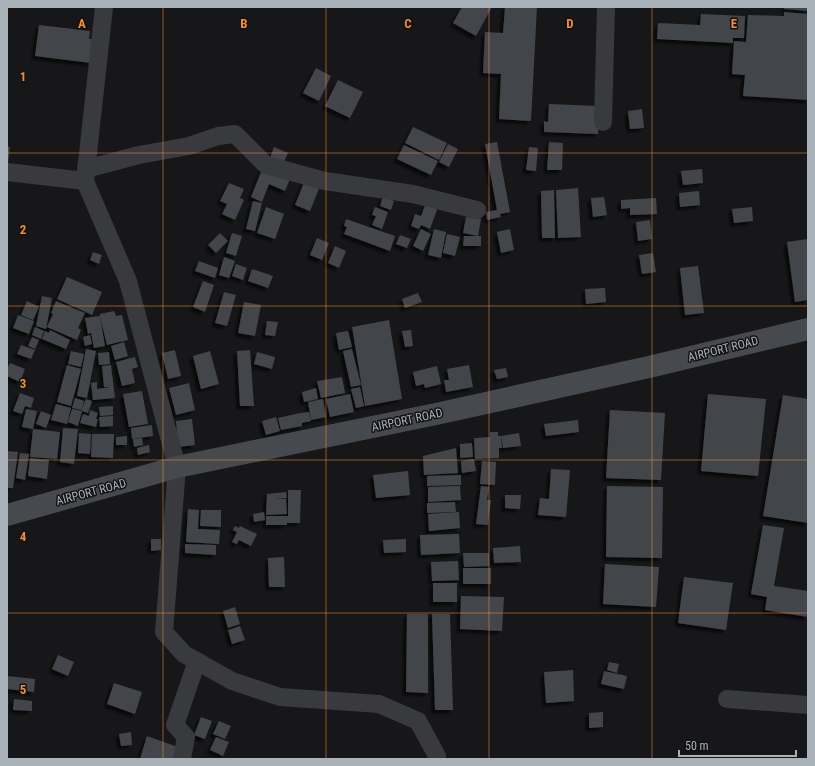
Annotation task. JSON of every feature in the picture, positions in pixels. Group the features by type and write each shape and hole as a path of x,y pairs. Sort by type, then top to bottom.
{"main road":[{"name":"AIRPORT ROAD","path":"7,515 177,467 634,371 808,329"}],"street":[{"path":"104,7 86,175 128,281 177,467 164,632 184,654 232,681 280,697 379,704 418,721 437,756 437,759"},
{"path":"603,122 606,7"},
{"path":"7,172 86,175 139,155 189,146 218,136 235,134 266,165 325,181 412,194 477,210"},
{"path":"182,759 186,737 175,725 197,661"},
{"path":"727,699 808,705"}],"building":[{"path":"462,7 492,7 476,36 453,23"},
{"path":"505,7 537,7 531,121 499,119 501,74 483,73 485,32 503,33"},
{"path":"785,7 808,7 808,11 784,9"},
{"path":"784,12 808,14 808,100 743,96 745,75 732,74 734,41 746,42 748,15 784,16"},
{"path":"701,14 745,16 744,38 733,38 733,43 657,39 658,23 700,25"},
{"path":"39,25 90,31 89,39 94,39 91,63 35,56"},
{"path":"316,68 331,76 319,101 303,93"},
{"path":"338,80 363,92 350,118 325,106"},
{"path":"549,104 599,106 598,134 544,132 544,121 548,122"},
{"path":"642,109 644,128 630,129 628,111"},
{"path":"413,127 447,143 439,160 405,143"},
{"path":"497,142 510,212 500,214 501,217 487,220 486,212 497,210 485,144"},
{"path":"549,142 563,143 562,170 547,170"},
{"path":"448,144 458,149 449,167 439,162"},
{"path":"404,145 438,161 431,175 397,159"},
{"path":"7,146 10,147 8,164 7,164"},
{"path":"274,147 288,153 283,164 270,158"},
{"path":"529,147 538,148 536,171 526,170"},
{"path":"263,167 290,179 285,191 269,184 262,202 251,197"},
{"path":"702,169 703,183 683,185 681,171"},
{"path":"305,180 320,186 310,211 295,205"},
{"path":"229,183 244,189 240,198 244,200 235,220 222,214 227,204 220,201"},
{"path":"578,188 581,237 558,238 556,190"},
{"path":"554,190 555,238 542,238 541,191"},
{"path":"699,191 700,205 680,207 679,193"},
{"path":"383,196 394,201 391,210 380,206"},
{"path":"604,197 607,215 593,217 591,198"},
{"path":"656,198 657,214 630,215 630,208 621,209 621,200"},
{"path":"253,201 262,203 255,231 246,229"},
{"path":"426,203 438,207 430,229 421,225 419,229 411,226 415,214 421,216"},
{"path":"266,207 284,214 275,239 257,233"},
{"path":"375,207 388,212 382,229 372,225 376,216 372,215"},
{"path":"752,207 753,221 734,223 732,209"},
{"path":"466,217 481,219 478,236 463,233"},
{"path":"346,219 395,236 390,251 344,234 347,227 344,226"},
{"path":"650,220 652,239 638,241 636,222"},
{"path":"421,229 431,234 423,251 413,246"},
{"path":"434,229 446,232 441,258 428,255"},
{"path":"510,229 514,250 501,253 497,232"},
{"path":"220,233 228,241 216,253 208,245"},
{"path":"232,233 242,236 236,256 226,253"},
{"path":"447,234 460,237 455,256 443,253"},
{"path":"400,235 411,239 407,248 396,244"},
{"path":"464,236 481,236 481,246 463,246"},
{"path":"317,238 329,243 322,260 310,255"},
{"path":"808,239 808,300 795,302 787,242"},
{"path":"335,246 346,251 339,268 328,263"},
{"path":"93,252 102,255 99,264 90,260"},
{"path":"653,253 656,272 642,274 639,255"},
{"path":"224,257 235,261 229,278 219,275"},
{"path":"199,261 218,268 215,278 195,271"},
{"path":"236,264 247,268 243,280 232,276"},
{"path":"698,266 704,313 685,315 680,268"},
{"path":"252,269 273,276 268,288 248,281"},
{"path":"67,277 102,292 92,315 57,299"},
{"path":"203,281 214,285 205,312 193,307"},
{"path":"605,288 606,302 586,304 585,289"},
{"path":"224,292 236,295 227,326 215,323"},
{"path":"418,293 422,302 405,308 402,299"},
{"path":"42,296 52,298 46,329 36,326"},
{"path":"27,301 39,307 33,320 21,315"},
{"path":"56,301 85,313 78,328 81,330 77,340 47,327 53,314 51,313"},
{"path":"244,302 261,305 255,336 238,333"},
{"path":"114,311 116,316 122,315 128,340 107,345 100,317 105,346 94,348 91,333 88,334 85,318 100,316 100,314"},
{"path":"18,315 34,321 29,334 13,328"},
{"path":"389,320 402,399 365,406 352,327"},
{"path":"267,321 278,322 275,336 265,335"},
{"path":"35,327 44,331 41,339 32,335"},
{"path":"50,330 70,340 66,349 42,339 45,331 49,333"},
{"path":"411,330 413,346 405,347 402,331"},
{"path":"348,331 352,347 339,350 336,333"},
{"path":"90,335 92,344 85,346 83,337"},
{"path":"32,337 39,340 35,349 28,346"},
{"path":"124,342 128,356 115,360 111,346"},
{"path":"21,345 35,350 31,359 17,354"},
{"path":"86,349 96,351 87,398 77,396"},
{"path":"352,349 361,385 351,387 343,351"},
{"path":"175,350 181,376 168,379 162,353"},
{"path":"250,350 254,406 240,406 237,351"},
{"path":"71,351 84,354 81,367 68,364"},
{"path":"210,351 219,384 201,389 193,356"},
{"path":"109,352 110,364 99,365 98,353"},
{"path":"257,352 275,357 272,369 254,364"},
{"path":"135,357 138,367 132,369 135,383 122,386 116,362"},
{"path":"10,363 25,369 20,382 7,376 7,369"},
{"path":"67,365 81,369 71,406 57,402"},
{"path":"111,365 115,398 93,400 91,383 97,382 97,389 111,387 104,387 102,366"},
{"path":"469,365 473,387 446,392 444,380 449,380 447,369"},
{"path":"437,366 441,384 425,388 424,384 416,386 413,372"},
{"path":"506,368 508,377 497,379 494,370"},
{"path":"342,377 345,393 321,398 317,381"},
{"path":"189,383 195,410 176,415 169,388"},
{"path":"360,387 364,406 356,408 351,389"},
{"path":"316,388 318,399 304,402 302,392"},
{"path":"142,391 148,424 129,427 123,394"},
{"path":"20,393 34,398 31,408 25,406 22,414 13,411"},
{"path":"350,394 354,412 330,417 326,399"},
{"path":"708,394 766,399 758,476 701,471"},
{"path":"783,395 808,399 808,523 763,516"},
{"path":"75,398 84,401 81,410 72,408"},
{"path":"86,399 92,401 88,413 82,411 78,426 68,422 72,409 81,411"},
{"path":"323,399 326,417 311,420 308,402"},
{"path":"56,404 71,408 67,424 51,420"},
{"path":"113,406 113,415 100,416 99,407"},
{"path":"26,409 37,411 33,429 22,427"},
{"path":"90,410 98,413 96,427 80,423 83,414 89,416"},
{"path":"610,410 665,413 661,480 606,478"},
{"path":"41,411 51,415 46,428 36,424"},
{"path":"309,412 311,421 302,423 302,426 281,430 278,418"},
{"path":"113,416 113,426 100,427 99,417"},
{"path":"276,417 280,431 266,435 262,421"},
{"path":"192,419 195,445 178,447 176,421"},
{"path":"578,420 579,432 546,436 544,424"},
{"path":"152,425 153,436 132,439 131,428"},
{"path":"63,428 78,429 74,464 60,462"},
{"path":"33,429 60,432 57,459 30,457"},
{"path":"490,432 498,432 498,436 501,436 502,448 499,448 499,458 475,459 474,438 490,437"},
{"path":"79,433 91,434 90,454 78,453"},
{"path":"519,433 521,446 503,448 501,436"},
{"path":"92,434 114,434 113,458 91,457"},
{"path":"127,436 127,445 116,445 116,437"},
{"path":"142,438 143,445 134,447 133,439"},
{"path":"472,443 473,457 460,458 460,444"},
{"path":"149,445 150,452 138,455 137,448"},
{"path":"456,448 458,473 424,475 423,456"},
{"path":"7,451 18,452 13,488 7,488"},
{"path":"20,453 29,454 25,480 16,478"},
{"path":"30,458 49,460 47,479 28,476"},
{"path":"474,459 476,471 462,473 461,461"},
{"path":"482,461 496,462 495,485 480,484"},
{"path":"551,469 570,470 566,517 538,515 540,498 549,499"},
{"path":"408,471 410,495 376,498 373,475"},
{"path":"461,475 461,485 427,486 427,476"},
{"path":"460,486 461,500 428,502 428,487"},
{"path":"481,486 489,487 487,500 491,500 488,525 476,524"},
{"path":"607,486 663,487 662,558 606,557"},
{"path":"288,490 301,490 300,523 287,523 287,525 266,525 266,516 288,516"},
{"path":"286,492 287,498 275,499 286,499 287,514 266,515 267,494"},
{"path":"505,495 521,495 520,509 505,508"},
{"path":"455,502 456,512 427,513 427,503"},
{"path":"188,509 199,510 198,529 220,530 219,544 186,542"},
{"path":"201,510 221,510 221,527 200,526"},
{"path":"264,512 265,520 254,522 253,514"},
{"path":"459,512 460,528 429,531 428,514"},
{"path":"763,525 784,528 774,586 808,591 808,617 765,610 767,597 751,594"},
{"path":"235,526 239,528 240,526 257,534 251,546 239,540 237,544 232,542 237,532 233,530"},
{"path":"459,534 460,553 421,555 420,535"},
{"path":"151,539 161,539 161,550 151,551"},
{"path":"406,539 406,552 384,553 383,540"},
{"path":"185,544 216,545 216,555 185,553"},
{"path":"520,546 521,562 494,563 493,548"},
{"path":"463,553 489,553 489,566 464,567"},
{"path":"284,557 285,587 269,587 268,558"},
{"path":"458,561 459,580 432,581 431,562"},
{"path":"605,564 659,567 656,607 603,604"},
{"path":"463,568 491,568 491,584 463,584"},
{"path":"684,577 733,583 726,630 678,623"},
{"path":"433,583 457,583 457,602 433,602"},
{"path":"461,596 504,597 502,631 460,629"},
{"path":"235,607 240,624 228,628 223,611"},
{"path":"407,614 428,614 428,693 406,692"},
{"path":"432,614 450,614 453,710 435,710"},
{"path":"240,626 245,640 232,644 228,630"},
{"path":"58,655 74,662 68,676 52,669"},
{"path":"609,662 619,664 617,673 607,670"},
{"path":"573,670 574,701 546,703 544,672"},
{"path":"604,671 627,676 624,689 601,684"},
{"path":"7,676 35,679 34,692 7,689"},
{"path":"114,683 142,692 135,714 107,704"},
{"path":"14,699 32,701 32,711 13,710"},
{"path":"603,712 603,727 589,728 589,713"},
{"path":"201,717 212,721 205,739 194,735"},
{"path":"219,721 231,726 225,739 213,734"},
{"path":"131,732 132,745 121,746 119,734"},
{"path":"147,736 178,747 174,759 140,759"},
{"path":"216,737 229,742 223,756 210,750"}]}
